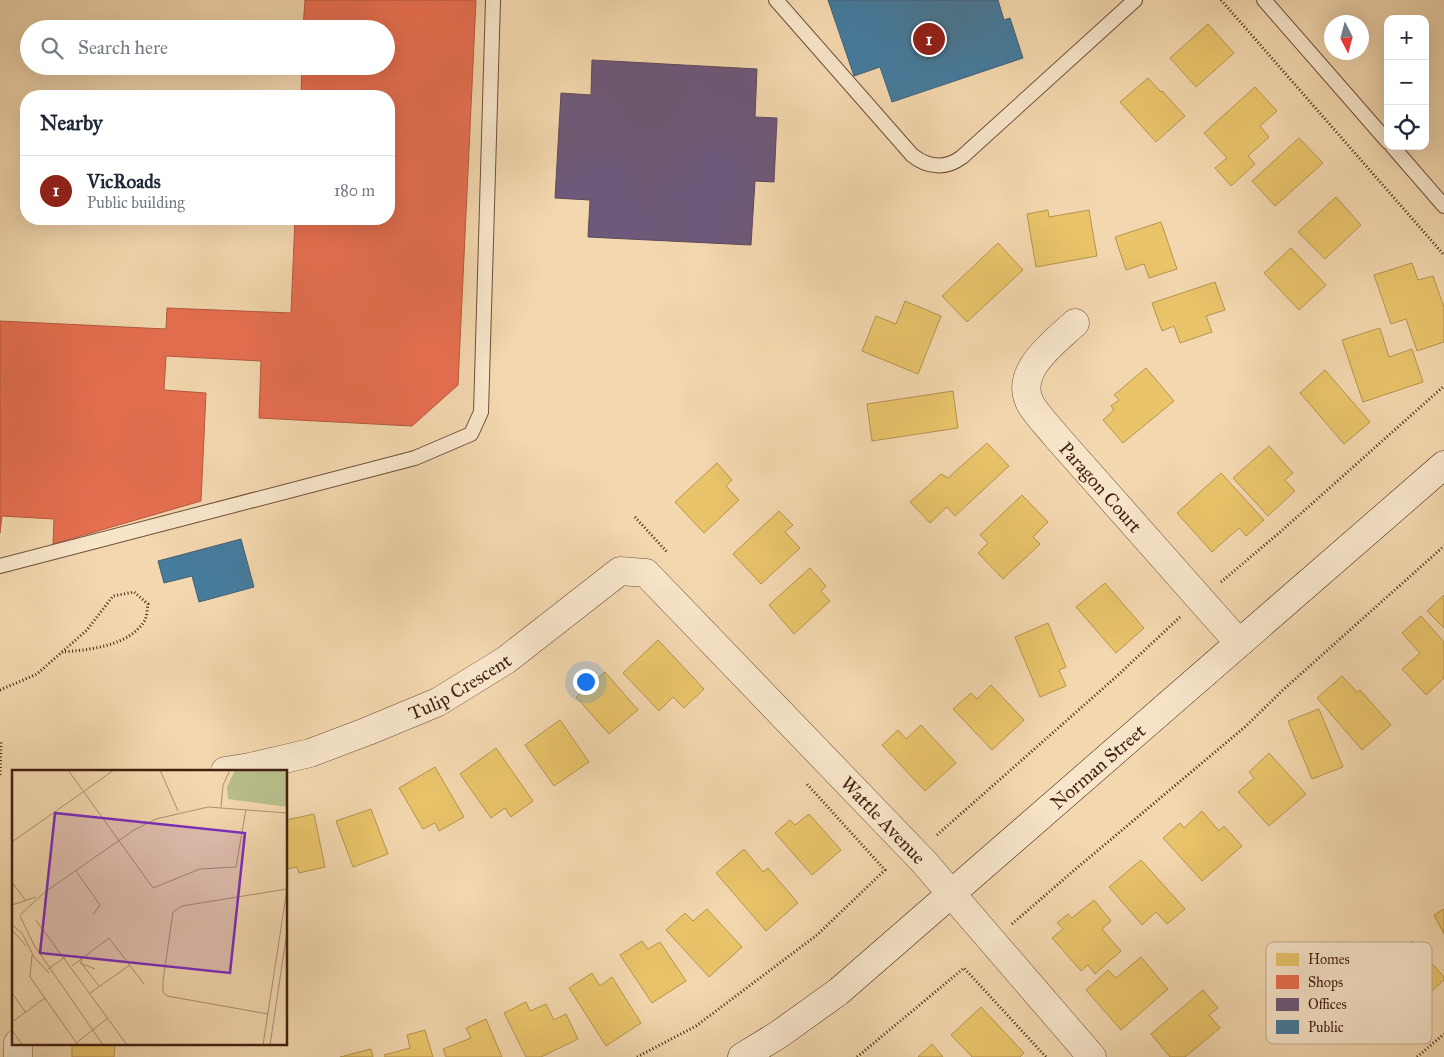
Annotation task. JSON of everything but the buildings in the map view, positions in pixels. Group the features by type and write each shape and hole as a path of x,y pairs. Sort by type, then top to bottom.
{"street":[{"name":"Paragon Court","path":"1075,323 1033,365 1027,381 1028,397 1031,404 1055,435 1239,643"},
{"name":"Norman Street","path":"742,1057 778,1035 838,992 1444,465"},
{"name":"Tulip Crescent","path":"231,770 310,753 438,702 506,660 620,571 646,573 664,592"},
{"name":"Wattle Avenue","path":"664,592 924,862 1092,1057"},
{"path":"18,1044 18,1057"}],"lane":[{"path":"0,566 415,458 471,434 481,412 493,0"},
{"path":"776,0 912,155 924,163 936,166 950,164 962,157 1132,2"},
{"path":"1264,0 1384,137"},
{"path":"1395,150 1444,206"}],"path":[{"path":"1221,0 1444,256"},
{"path":"931,840 1444,386"},
{"path":"1007,929 1246,726 1284,689 1444,546"},
{"path":"0,690 37,674 62,652 87,630 113,596 134,592 148,604 146,620 130,636 96,649 62,652"},
{"path":"0,775 1,741"},
{"path":"637,1057 696,1026 816,935 885,870"},
{"path":"857,1057 964,968 1046,1057"},
{"path":"1417,1057 1444,1034"}],"place":[{"name":"VicRoads","path":"929,39"}]}
